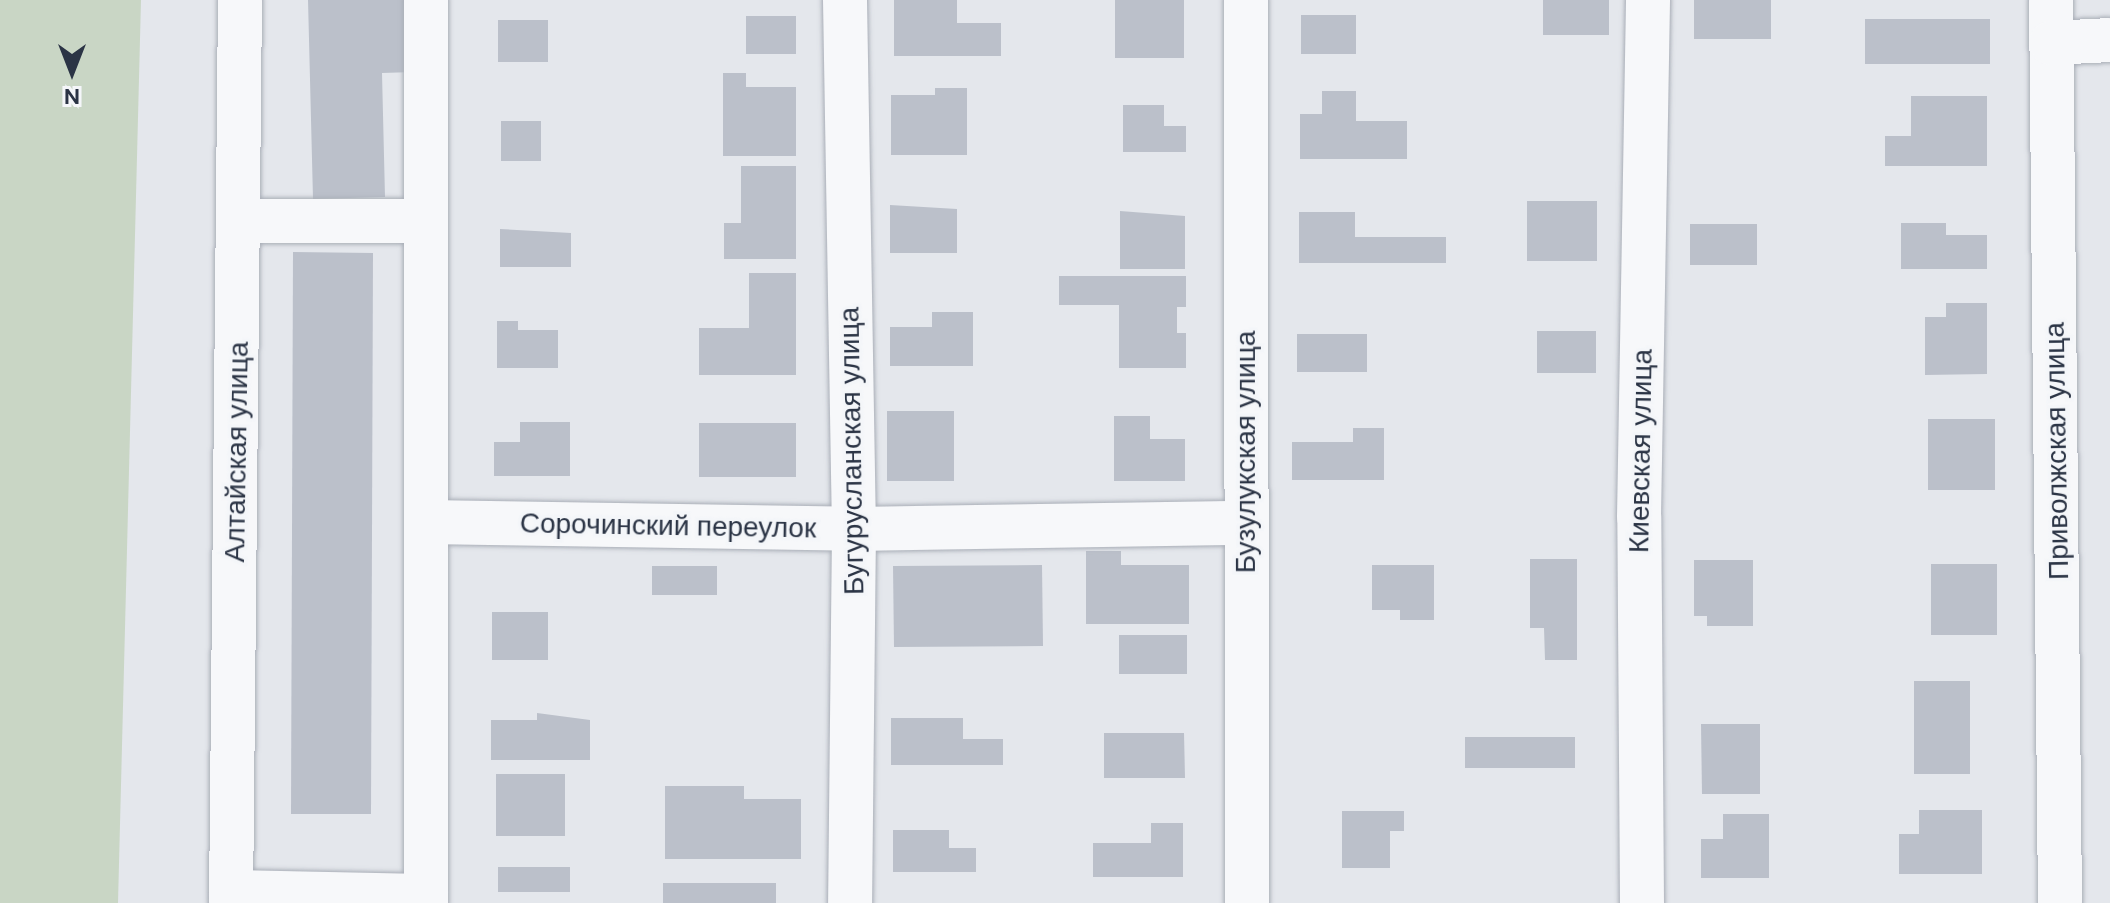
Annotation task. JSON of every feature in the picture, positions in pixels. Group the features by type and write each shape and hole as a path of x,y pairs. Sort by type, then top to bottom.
{"street":[{"name":"Алтайская улица","path":"231,897 240,0"},
{"path":"231,897 426,900 426,0"},
{"name":"Бугурусланская улица","path":"845,0 854,529 850,903"},
{"name":"Бузулукская улица","path":"1246,0 1247,903"},
{"name":"Киевская улица","path":"1642,903 1639,517 1648,0"},
{"name":"Приволжская улица","path":"2051,0 2060,903"},
{"path":"2051,43 2110,40"},
{"path":"240,221 426,221"},
{"name":"Сорочинский переулок","path":"426,522 854,529 1246,523"}],"green space":[{"path":"0,0 141,0 118,903 0,903"}],"building":[{"path":"308,0 413,0 414,72 382,73 385,197 313,199"},
{"path":"894,0 957,0 957,23 1001,23 1001,56 894,56"},
{"path":"1115,0 1184,0 1184,58 1115,58"},
{"path":"1543,0 1609,0 1609,35 1543,35"},
{"path":"1694,0 1771,0 1771,39 1694,39"},
{"path":"1301,15 1356,15 1356,54 1301,54"},
{"path":"746,16 796,16 796,54 746,54"},
{"path":"1865,19 1990,19 1990,64 1865,64"},
{"path":"498,20 548,20 548,62 498,62"},
{"path":"723,73 746,73 746,87 796,87 796,156 723,156"},
{"path":"935,88 967,88 967,155 891,155 891,95 935,95"},
{"path":"1322,91 1356,91 1356,121 1407,121 1407,159 1300,159 1300,114 1322,114"},
{"path":"1911,96 1987,96 1987,166 1885,166 1885,136 1911,136"},
{"path":"1123,105 1164,105 1164,126 1186,126 1186,152 1123,152"},
{"path":"501,121 541,121 541,161 501,161"},
{"path":"741,166 796,166 796,259 724,259 724,223 741,223"},
{"path":"1527,201 1597,201 1597,261 1527,261"},
{"path":"890,205 957,209 957,253 890,253"},
{"path":"1120,211 1185,216 1185,269 1120,269"},
{"path":"1299,212 1355,212 1355,237 1446,237 1446,263 1299,263"},
{"path":"1901,223 1946,223 1946,235 1987,235 1987,269 1901,269"},
{"path":"1690,224 1757,224 1757,265 1690,265"},
{"path":"500,229 571,233 571,267 500,267"},
{"path":"293,252 373,253 371,814 291,814"},
{"path":"749,273 796,273 796,375 699,375 699,328 749,328"},
{"path":"1059,276 1186,276 1186,307 1177,307 1177,333 1186,333 1186,368 1119,368 1119,305 1059,305"},
{"path":"1946,303 1987,303 1987,374 1925,375 1925,317 1946,317"},
{"path":"932,312 973,312 973,366 890,366 890,327 932,327"},
{"path":"497,321 518,321 518,330 558,330 558,368 497,368"},
{"path":"1537,331 1596,331 1596,373 1537,373"},
{"path":"1297,334 1367,334 1367,372 1297,372"},
{"path":"887,411 954,411 954,481 887,481"},
{"path":"1114,416 1150,416 1150,439 1185,439 1185,481 1114,481"},
{"path":"1928,419 1995,419 1995,490 1928,490"},
{"path":"520,422 570,422 570,476 494,476 494,442 520,442"},
{"path":"699,423 796,423 796,477 699,477"},
{"path":"1353,428 1384,428 1384,480 1292,480 1292,442 1353,442"},
{"path":"1086,551 1121,551 1121,565 1189,565 1189,624 1086,624"},
{"path":"1530,559 1577,559 1577,660 1545,660 1544,628 1530,628"},
{"path":"1694,560 1753,560 1753,626 1707,626 1707,616 1694,616"},
{"path":"1931,564 1997,564 1997,635 1931,635"},
{"path":"1042,565 1043,646 894,647 893,566"},
{"path":"1372,565 1434,565 1434,620 1400,620 1400,610 1372,610"},
{"path":"652,566 717,566 717,595 652,595"},
{"path":"492,612 548,612 548,660 492,660"},
{"path":"1119,635 1187,635 1187,674 1119,674"},
{"path":"1914,681 1970,681 1970,774 1914,774"},
{"path":"537,713 590,720 590,760 491,760 491,720 537,720"},
{"path":"891,718 963,718 963,739 1003,739 1003,765 891,765"},
{"path":"1701,724 1760,724 1760,794 1702,794"},
{"path":"1104,733 1184,733 1185,778 1104,778"},
{"path":"1465,737 1575,737 1575,768 1465,768"},
{"path":"496,774 565,774 565,836 496,836"},
{"path":"665,786 744,786 744,799 801,799 801,859 665,859"},
{"path":"1919,810 1982,810 1982,874 1899,874 1899,834 1919,834"},
{"path":"1342,811 1404,811 1404,831 1390,831 1390,868 1342,868"},
{"path":"1723,814 1769,814 1769,878 1701,878 1701,839 1723,839"},
{"path":"1151,823 1183,823 1183,877 1093,877 1093,843 1151,843"},
{"path":"893,830 949,830 949,848 976,848 976,872 893,872"},
{"path":"498,867 570,867 570,892 498,892"},
{"path":"663,883 776,883 776,903 663,903"}]}
